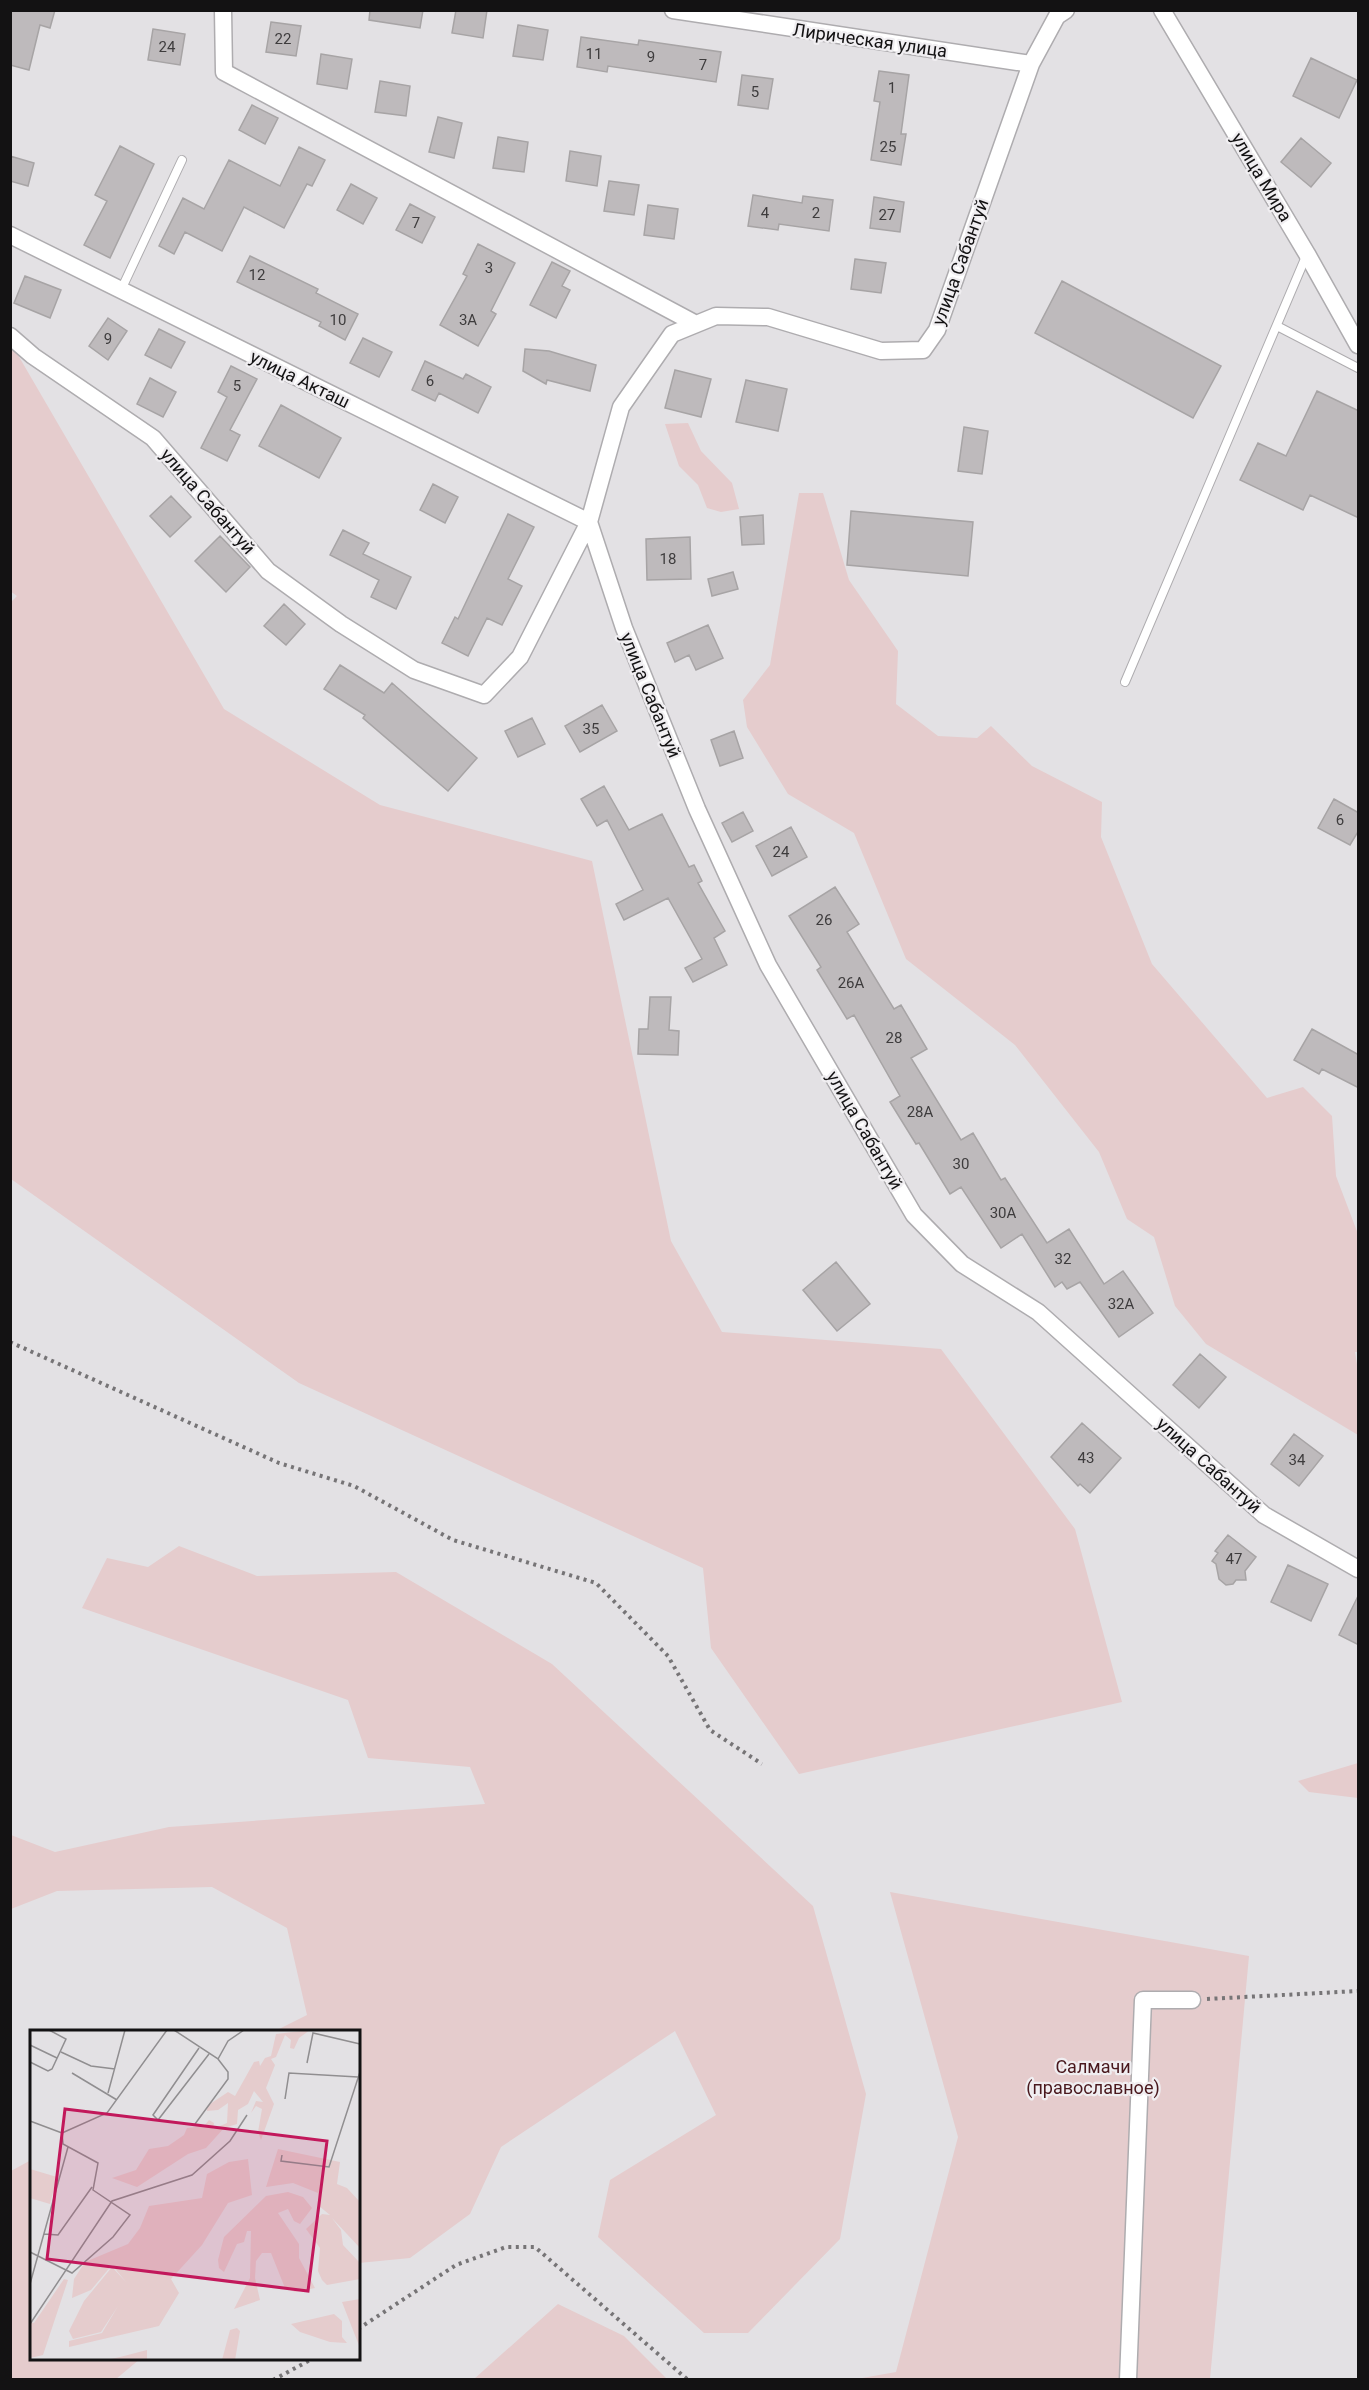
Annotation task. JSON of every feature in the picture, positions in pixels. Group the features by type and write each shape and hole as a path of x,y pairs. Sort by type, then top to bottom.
{"street":[{"path":"223,10 224,72 696,324"},
{"name":"Лирическая улица","path":"673,10 1031,64"},
{"name":"улица Сабантуй","path":"10,336 33,356 153,438 268,571 341,624 414,670 484,695 520,657 589,522 621,407 672,334 716,316 768,317 881,351 923,350 937,330 1031,64 1057,16 1066,10"},
{"name":"улица Мира","path":"1162,10 1359,345"},
{"name":"улица Акташ","path":"10,235 589,522"},
{"name":"улица Сабантуй","path":"589,522 624,628 693,799 768,965 914,1215 962,1264 1038,1312 1264,1515 1359,1569"},
{"path":"1128,2379 1143,2000 1192,2001"}],"lane":[{"path":"121,290 182,160"},
{"path":"1125,682 1307,254"},
{"path":"1277,326 1359,368"}],"path":[{"path":"10,1342 279,1463 354,1486 453,1540 596,1583 668,1656 710,1730 762,1764"},
{"path":"1192,2001 1359,1991"},
{"path":"360,2328 456,2265 506,2247 535,2247 688,2379"},
{"path":"273,2379 310,2360"}],"green space":[{"path":"11,343 224,709 380,805 592,861 671,1241 722,1332 941,1349 1075,1529 1122,1702 799,1774 711,1648 703,1568 299,1383 11,1179 10,603 17,596 10,591"},
{"path":"688,423 701,451 732,483 739,509 721,512 707,508 698,485 679,466 665,424"},
{"path":"799,493 823,493 849,580 898,651 896,704 938,736 977,738 991,726 1032,766 1102,802 1101,837 1152,964 1267,1098 1303,1087 1332,1116 1336,1176 1358,1234 1358,1352 1355,1352 1358,1370 1358,1435 1206,1344 1175,1306 1154,1237 1127,1219 1099,1152 1015,1045 906,959 854,833 788,794 747,727 743,700 770,665"},
{"path":"179,1546 257,1576 396,1572 552,1664 813,1906 866,2094 840,2239 748,2333 704,2333 598,2237 610,2180 716,2115 675,2031 501,2147 470,2214 410,2258 360,2263 360,2030 277,2030 307,2015 287,1928 212,1887 57,1891 11,1909 11,1835 55,1852 169,1827 485,1804 470,1767 368,1758 348,1700 82,1608 107,1558 148,1567"},
{"path":"1358,1763 1358,1798 1309,1792 1298,1781"},
{"name":"Салмачи (православное)","path":"890,1892 1249,1956 1210,2379 851,2380 896,2372 958,2137"},
{"path":"30,2161 30,2360 139,2360 116,2379 11,2379 11,2171"},
{"path":"558,2304 624,2336 667,2379 474,2379"}],"building":[{"path":"10,10 55,10 50,28 40,25 29,70 10,65"},
{"path":"370,10 423,10 420,28 369,20"},
{"path":"456,10 487,10 483,38 452,33"},
{"path":"271,22 301,26 296,56 266,52"},
{"path":"518,25 548,30 543,60 513,56"},
{"path":"153,29 185,34 180,65 148,60"},
{"path":"581,37 638,45 639,40 721,52 716,82 608,66 607,72 577,67"},
{"path":"321,54 352,59 347,89 317,84"},
{"path":"1311,58 1357,80 1339,118 1293,96"},
{"path":"879,71 909,75 901,134 906,134 901,165 871,160 880,102 874,101"},
{"path":"742,75 773,79 768,109 738,105"},
{"path":"380,81 410,86 406,116 375,112"},
{"path":"252,105 278,118 265,144 239,130"},
{"path":"438,117 462,123 454,158 429,152"},
{"path":"498,137 528,142 524,172 493,168"},
{"path":"1301,138 1331,163 1311,187 1281,162"},
{"path":"120,146 154,164 110,258 84,245 107,201 95,195"},
{"path":"299,147 325,160 312,186 307,184 284,228 244,207 222,251 185,232 174,254 159,246 183,198 204,209 229,160 280,186"},
{"path":"570,151 601,156 597,186 566,181"},
{"path":"10,156 34,163 28,186 10,181"},
{"path":"609,181 639,185 634,215 604,211"},
{"path":"351,184 377,198 363,224 337,210"},
{"path":"753,195 802,203 803,196 833,200 829,231 779,224 778,230 748,226"},
{"path":"874,197 904,202 900,232 870,228"},
{"path":"410,204 435,217 422,243 396,230"},
{"path":"648,205 678,209 674,239 644,235"},
{"path":"478,244 515,263 491,311 496,314 478,346 440,325 467,276 463,274"},
{"path":"250,256 318,289 316,293 358,314 345,340 319,326 321,322 237,282"},
{"path":"855,259 886,263 881,293 851,289"},
{"path":"552,262 570,271 562,286 570,290 556,318 530,305"},
{"path":"25,276 61,290 50,318 14,303"},
{"path":"1062,281 1221,366 1193,418 1035,333"},
{"path":"108,318 127,331 108,360 89,346"},
{"path":"159,329 185,342 171,368 145,355"},
{"path":"363,338 392,352 379,377 350,363"},
{"path":"525,349 549,351 596,365 590,391 547,380 546,384 523,371"},
{"path":"425,361 463,379 466,374 491,387 478,413 439,393 435,401 412,390"},
{"path":"231,366 257,379 230,430 240,435 227,461 201,448 227,397 218,392"},
{"path":"675,370 711,379 701,417 665,408"},
{"path":"150,378 176,392 163,417 137,404"},
{"path":"746,380 787,389 778,431 736,422"},
{"path":"1317,391 1359,411 1359,518 1310,495 1303,510 1240,480 1258,443 1286,456"},
{"path":"281,405 341,438 319,478 259,446"},
{"path":"964,427 988,431 982,474 958,471"},
{"path":"433,484 458,497 445,523 420,510"},
{"path":"171,496 191,517 170,537 150,516"},
{"path":"851,511 973,522 968,576 847,565"},
{"path":"508,514 534,527 508,579 522,586 502,625 487,618 468,656 442,643 455,617 458,619"},
{"path":"763,515 764,544 742,545 740,517"},
{"path":"343,530 369,543 363,554 411,577 396,609 371,597 379,580 330,555"},
{"path":"220,536 250,567 226,592 195,561"},
{"path":"690,537 691,579 647,580 646,539"},
{"path":"733,572 738,589 712,596 708,579"},
{"path":"284,604 305,624 286,645 264,626"},
{"path":"708,625 723,658 696,670 689,655 675,662 667,643"},
{"path":"340,665 384,693 392,683 477,758 448,791 363,718 365,715 324,689"},
{"path":"602,705 617,731 580,752 565,726"},
{"path":"532,718 545,744 518,757 505,731"},
{"path":"734,731 743,758 720,766 711,740"},
{"path":"604,786 629,830 662,814 689,867 694,865 702,881 698,883 725,931 714,938 727,965 693,982 685,968 702,959 668,898 624,920 616,904 643,890 607,820 597,826 581,799"},
{"path":"1334,799 1359,813 1359,830 1350,845 1318,828"},
{"path":"743,812 753,831 732,842 722,823"},
{"path":"791,827 807,857 772,876 756,846"},
{"path":"835,887 859,924 847,932 894,1009 901,1005 927,1049 911,1058 961,1140 973,1133 1001,1180 1005,1178 1047,1243 1069,1229 1104,1284 1123,1271 1153,1313 1119,1337 1080,1282 1067,1289 1062,1282 1055,1287 1022,1234 1001,1248 961,1187 950,1194 919,1143 916,1144 890,1102 900,1096 854,1015 847,1019 817,970 821,967 789,916"},
{"path":"650,997 671,997 669,1030 679,1031 678,1055 638,1054 639,1029 648,1029"},
{"path":"1312,1029 1359,1055 1359,1088 1322,1069 1319,1074 1294,1060"},
{"path":"836,1262 870,1304 837,1331 803,1290"},
{"path":"1200,1354 1226,1377 1199,1408 1173,1385"},
{"path":"1082,1423 1121,1458 1090,1493 1080,1484 1078,1486 1051,1457"},
{"path":"1294,1434 1323,1456 1299,1486 1271,1464"},
{"path":"1228,1535 1256,1557 1245,1571 1246,1580 1236,1580 1233,1584 1226,1585 1219,1579 1216,1564 1212,1561 1218,1553 1215,1551"},
{"path":"1288,1565 1328,1584 1311,1621 1271,1602"},
{"path":"1359,1594 1359,1645 1339,1635"}]}
